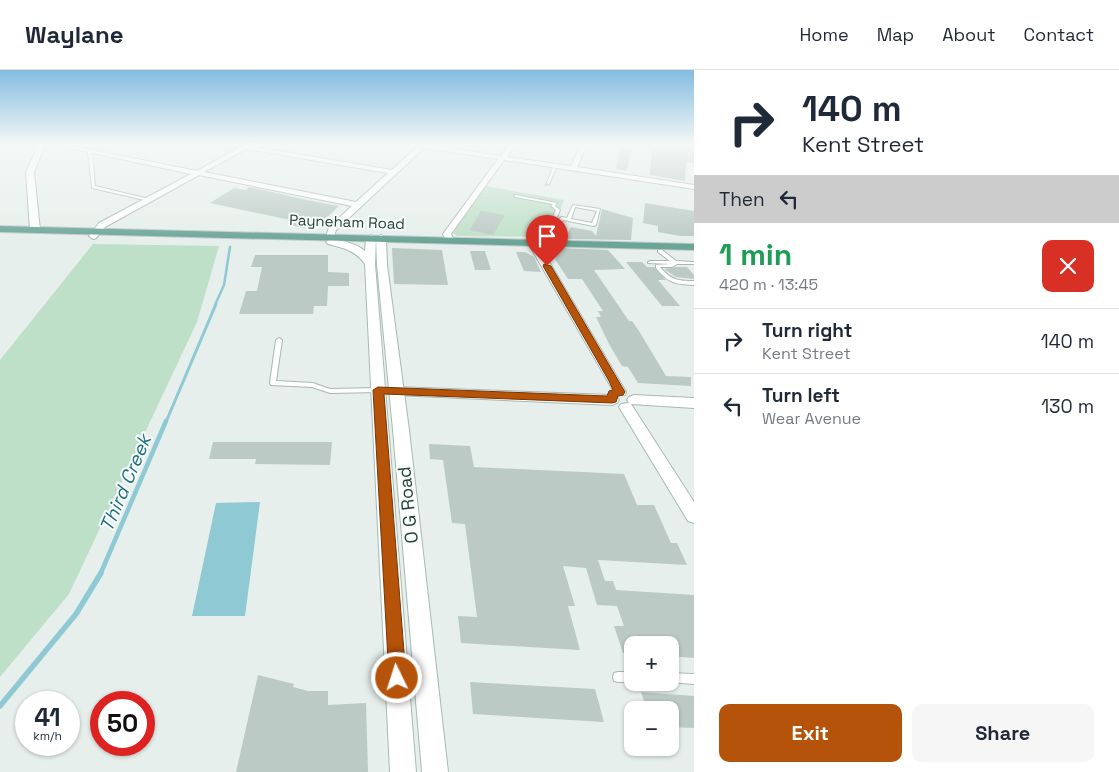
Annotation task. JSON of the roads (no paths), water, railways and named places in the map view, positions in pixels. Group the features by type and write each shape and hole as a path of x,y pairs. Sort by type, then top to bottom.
{"main road":[{"path":"30,178 34,225 41,234 53,235"},
{"path":"8,231 34,225"},
{"name":"Payneham Road","path":"34,225 94,234"},
{"name":"Payneham Road","path":"0,234 8,231 53,235 94,234 694,247"},
{"path":"331,239 358,249 364,253 370,264"},
{"name":"Payneham Road","path":"376,241 450,240 694,252"},
{"name":"O G Road","path":"376,241 370,264 435,772"},
{"name":"O G Road","path":"376,241 387,391 403,772"}],"street":[{"path":"94,234 102,225 189,178"},
{"path":"216,178 358,205"},
{"path":"331,239 332,229 388,178"},
{"path":"450,240 447,234 488,178"},
{"path":"629,178 694,188"},
{"path":"544,245 616,396"},
{"path":"387,391 629,395 630,403 694,516"},
{"path":"630,403 694,403"}],"lane":[{"path":"92,178 93,187 148,200"},
{"path":"547,184 550,178"},
{"path":"516,196 555,202 553,206 558,210 544,245"},
{"path":"544,245 562,218 568,220 594,224 599,210 574,206 568,220"},
{"path":"660,251 675,263"},
{"path":"650,262 694,263"},
{"path":"675,263 672,266 658,266 658,268 668,280 674,283 694,283"},
{"path":"279,340 273,383 314,384 330,391 387,391"},
{"path":"618,677 624,677"},
{"path":"679,678 694,679"}],"water":[{"path":"260,502 245,616 192,616 216,503"}],"waterway":[{"name":"Third Creek","path":"215,305 224,285 230,247"},
{"name":"Third Creek","path":"166,422 216,304"},
{"name":"Third Creek","path":"101,574 166,421"},
{"name":"Third Creek","path":"0,706 76,614 101,574"}]}
